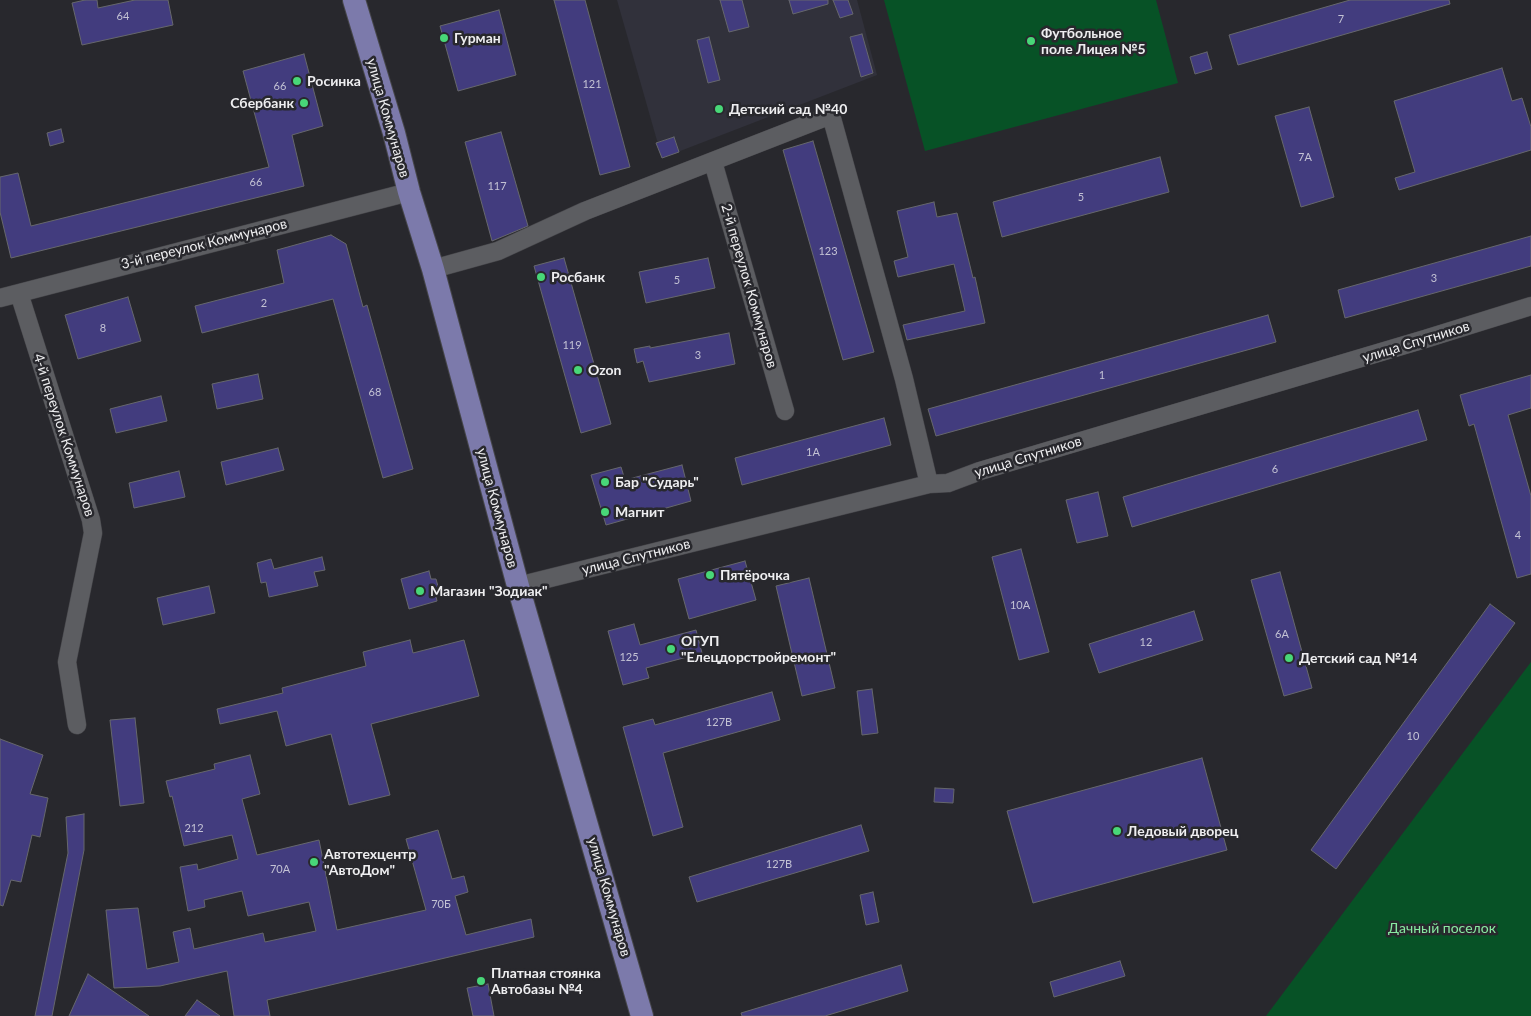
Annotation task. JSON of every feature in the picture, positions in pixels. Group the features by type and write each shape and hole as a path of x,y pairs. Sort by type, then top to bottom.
{"main road":[{"name":"улица Коммунаров","path":"354,0 433,269 518,586 642,1016"}],"street":[{"path":"433,269 498,251 585,211 830,115 904,379 929,484"},
{"name":"2-й переулок Коммунаров","path":"713,162 785,411"},
{"name":"3-й переулок Коммунаров","path":"0,298 409,192"},
{"name":"4-й переулок Коммунаров","path":"19,292 91,520 93,533 67,662 77,725"},
{"name":"улица Спутников","path":"518,586 929,484 948,483 980,471 1531,306"}],"shaded area":[{"name":"Детский сад №40","path":"617,0 857,0 877,75 662,158"}],"green space":[{"name":"Футбольное поле Лицея №5","path":"884,0 1156,0 1178,83 925,151"},
{"name":"Дачный поселок","path":"1531,662 1531,1016 1266,1016"}],"building":[{"path":"97,0 98,8 135,0 168,0 173,25 82,45 72,3"},
{"path":"554,0 585,0 630,167 600,175"},
{"path":"720,0 742,0 749,27 729,32"},
{"path":"789,0 828,0 828,4 793,14"},
{"path":"833,0 848,0 853,14 840,18"},
{"path":"1350,0 1449,0 1450,4 1238,65 1229,35"},
{"path":"499,10 516,75 458,91 440,26"},
{"path":"862,34 873,73 861,77 850,37"},
{"path":"709,37 720,80 708,83 697,40"},
{"path":"1207,52 1212,69 1195,74 1190,57"},
{"path":"304,54 323,126 292,135 304,186 11,258 0,212 0,177 18,173 31,226 269,167 243,71"},
{"path":"1502,68 1512,101 1522,98 1531,127 1531,150 1399,190 1395,178 1415,172 1394,101"},
{"path":"1309,107 1334,197 1301,207 1275,116"},
{"path":"61,129 64,142 50,146 47,133"},
{"path":"501,132 528,226 492,241 465,142"},
{"path":"674,137 679,152 662,158 656,143"},
{"path":"813,141 874,352 843,360 783,150"},
{"path":"1160,157 1169,192 1002,237 993,202"},
{"path":"934,202 937,217 957,213 973,278 975,277 985,323 907,340 903,325 965,311 954,264 898,277 894,261 908,257 897,211"},
{"path":"331,235 346,244 363,307 367,305 413,469 383,478 333,299 202,333 195,306 284,283 277,250"},
{"path":"1531,236 1531,266 1345,318 1338,290"},
{"path":"564,258 611,424 581,433 534,266"},
{"path":"708,258 715,288 646,303 639,272"},
{"path":"128,297 141,341 78,359 65,315"},
{"path":"1268,315 1276,342 936,436 928,409"},
{"path":"729,333 735,364 649,382 643,361 637,363 634,349 650,346 650,348"},
{"path":"258,374 263,399 217,409 212,384"},
{"path":"1531,375 1531,408 1508,415 1531,496 1531,574 1517,578 1474,424 1469,426 1460,395"},
{"path":"161,396 167,421 116,433 110,409"},
{"path":"1418,410 1427,440 1132,527 1123,497"},
{"path":"884,418 891,445 742,485 735,458"},
{"path":"278,448 284,470 226,485 221,462"},
{"path":"682,465 691,501 606,525 591,475 621,467 625,480"},
{"path":"179,471 185,497 134,508 129,483"},
{"path":"1098,492 1108,536 1077,543 1066,500"},
{"path":"1021,549 1049,652 1019,660 992,557"},
{"path":"322,557 325,570 314,572 318,586 269,597 266,582 261,583 257,563 271,559 274,569"},
{"path":"745,561 756,600 689,619 678,579"},
{"name":"Магазин \"Зодиак\"","path":"429,571 431,579 436,579 439,590 435,592 437,601 409,609 401,579"},
{"path":"1280,572 1312,688 1284,696 1251,580"},
{"path":"809,578 835,688 802,696 776,586"},
{"path":"209,586 215,613 163,625 157,598"},
{"path":"1490,604 1515,623 1336,869 1311,850"},
{"path":"1194,611 1203,640 1099,673 1089,644"},
{"path":"634,624 640,645 696,630 702,653 646,668 649,678 623,685 608,631"},
{"path":"410,640 413,653 464,640 479,696 371,724 390,795 349,805 331,734 286,746 277,711 220,724 217,709 283,693 282,688 366,666 363,652"},
{"path":"872,689 878,733 862,735 857,691"},
{"path":"772,692 780,720 663,753 683,827 653,836 623,727 653,719 655,725"},
{"path":"135,718 144,803 120,806 110,720"},
{"path":"0,739 43,755 30,794 48,798 40,837 32,835 21,882 11,880 3,906 0,905"},
{"path":"250,755 260,794 242,799 257,855 319,840 337,930 426,910 406,839 438,830 452,879 464,876 468,892 455,896 466,935 531,919 534,937 267,1000 270,1016 234,1016 227,971 160,986 114,988 106,910 138,908 147,969 179,962 173,932 190,928 194,949 263,933 265,942 316,931 309,902 248,916 242,891 204,900 205,907 188,911 180,867 197,864 198,870 238,859 232,835 184,846 172,796 170,797 166,781 215,769 214,764"},
{"name":"Ледовый дворец","path":"1202,758 1227,850 1033,903 1007,811"},
{"path":"935,788 954,789 953,803 934,802"},
{"path":"84,814 84,850 52,1016 35,1016 68,853 66,817"},
{"path":"861,825 869,851 697,902 689,877"},
{"path":"873,892 879,922 866,925 860,895"},
{"path":"1120,961 1125,976 1054,997 1050,982"},
{"path":"901,965 908,991 825,1016 742,1016 741,1013"},
{"path":"88,974 149,1016 69,1016"},
{"path":"488,984 494,1016 473,1016 467,988"},
{"path":"197,1000 220,1016 185,1016"}],"place":[{"name":"Гурман","path":"444,38"},
{"name":"Футбольное поле Лицея №5","path":"1031,41"},
{"name":"Росинка","path":"297,81"},
{"name":"Сбербанк","path":"304,103"},
{"name":"Детский сад №40","path":"719,109"},
{"name":"Росбанк","path":"541,277"},
{"name":"Ozon","path":"578,370"},
{"name":"Бар \"Сударь\"","path":"605,482"},
{"name":"Магнит","path":"605,512"},
{"name":"Пятёрочка","path":"710,575"},
{"name":"Магазин \"Зодиак\"","path":"420,591"},
{"name":"ОГУП \"Елецдорстройремонт\"","path":"671,649"},
{"name":"Детский сад №14","path":"1289,658"},
{"name":"Ледовый дворец","path":"1117,831"},
{"name":"Автотехцентр \"АвтоДом\"","path":"314,862"},
{"name":"Платная стоянка Автобазы №4","path":"481,981"}]}
